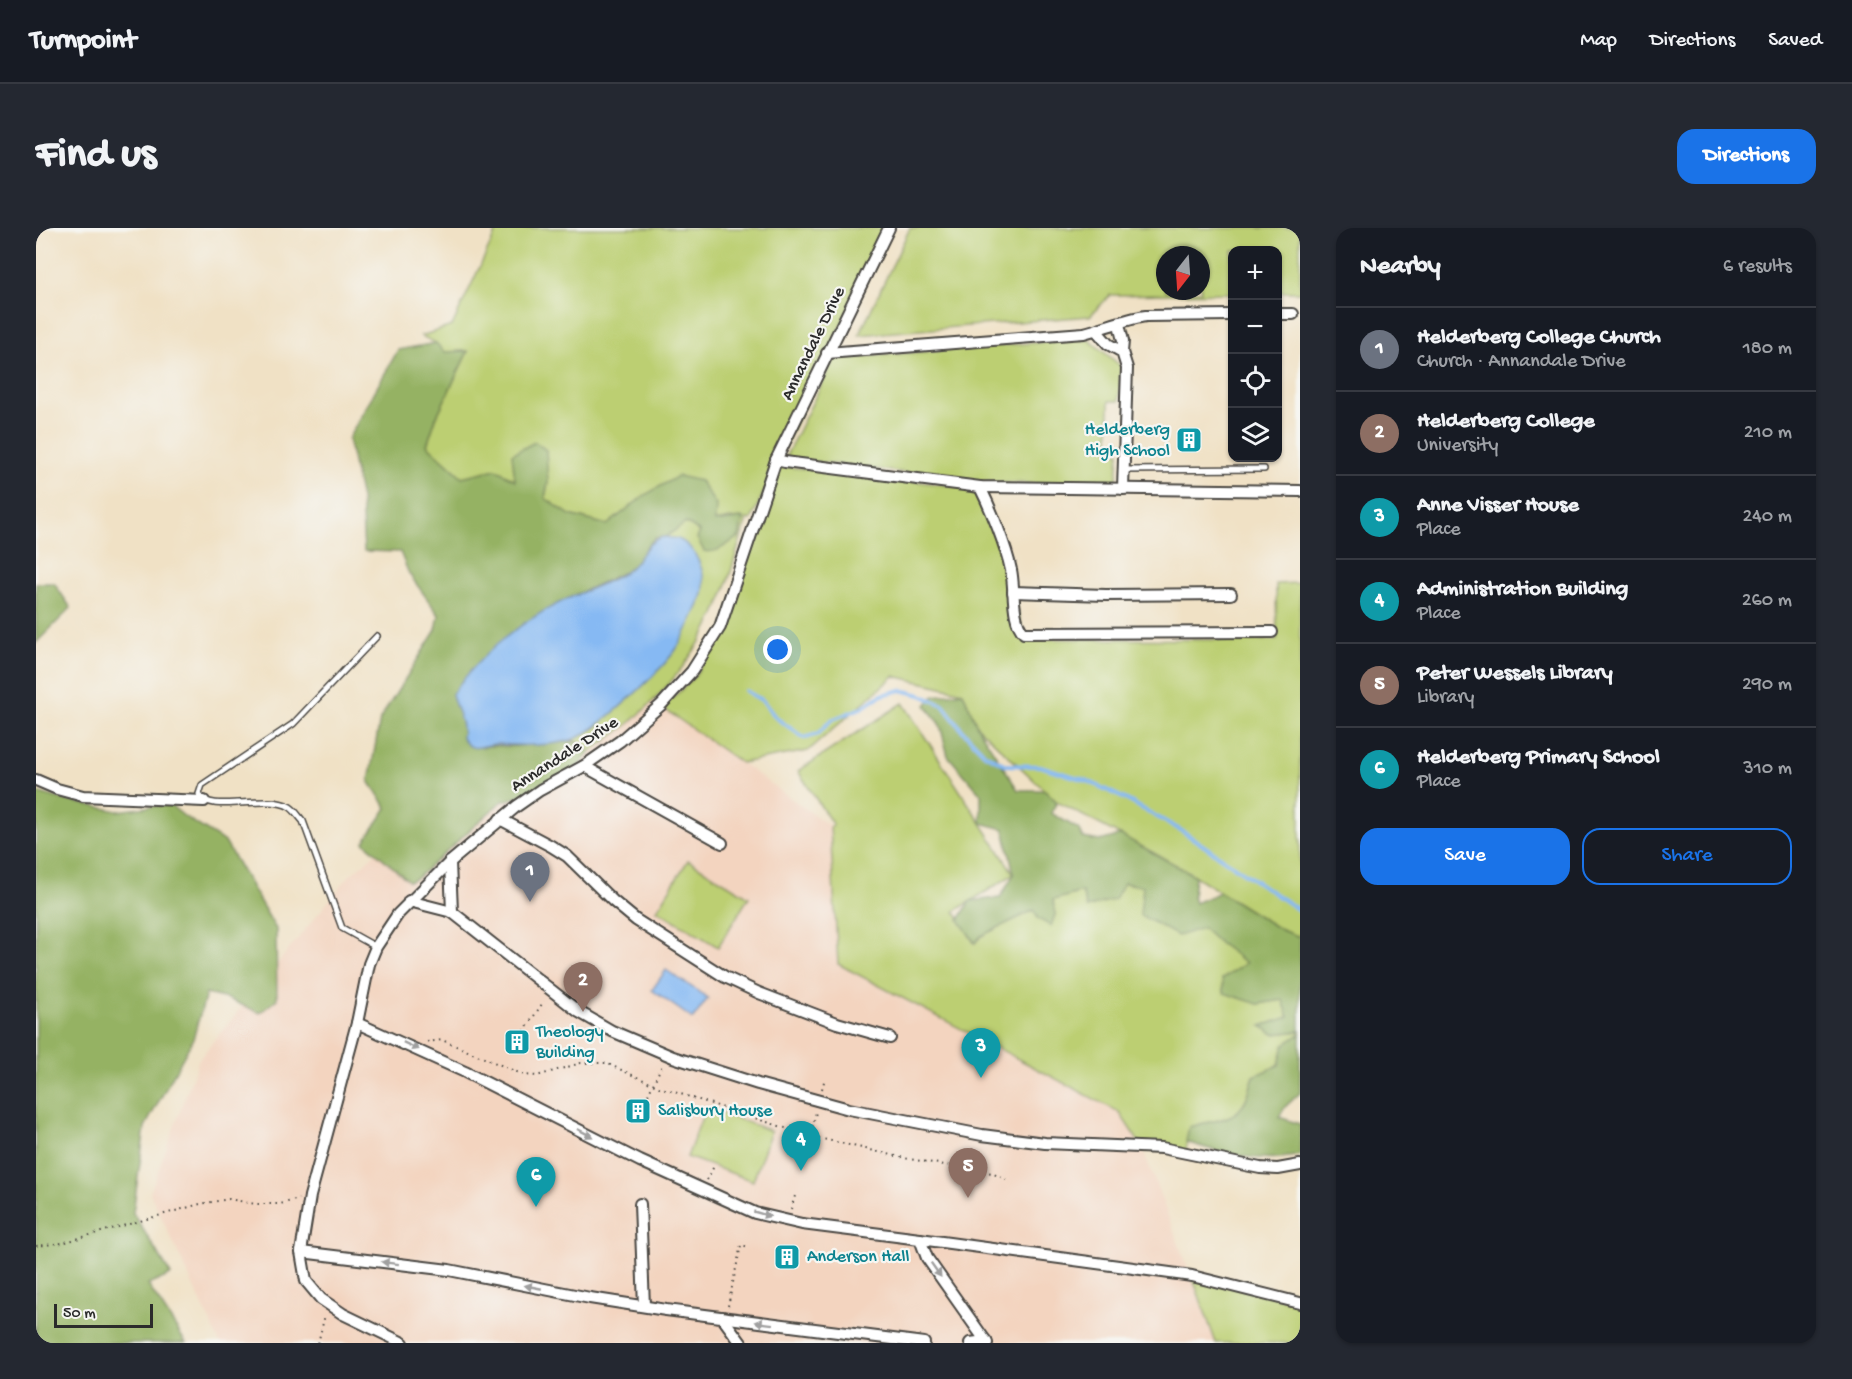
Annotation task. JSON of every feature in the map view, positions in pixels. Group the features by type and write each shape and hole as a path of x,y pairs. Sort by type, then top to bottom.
{"street":[{"name":"Annandale Drive","path":"327,1304 310,1288 304,1274 301,1252 310,1196 357,1023 369,964 376,947 409,901 450,862 500,819 540,790 584,766 620,741 661,705 706,652 720,627 776,460 890,228"},
{"path":"1282,314 1293,314"},
{"path":"827,353 1084,333 1146,316 1228,315"},
{"path":"1119,324 1124,341 1122,352 1127,368 1126,453 1123,489"},
{"path":"1096,330 1108,344 1122,352"},
{"path":"776,460 980,487 1300,491"},
{"path":"980,487 1011,570 1017,624 1026,634 1272,632"},
{"path":"1013,592 1106,595 1231,594"},
{"path":"584,766 722,843"},
{"path":"36,780 83,796 204,801"},
{"path":"500,819 567,856 636,920 725,977 759,993 837,1023 890,1038"},
{"path":"450,862 452,912"},
{"path":"409,901 452,912 551,991 593,1021 667,1054 748,1081 849,1109 1015,1140 1162,1148 1260,1168 1300,1165"},
{"path":"357,1023 407,1043 640,1161 754,1212 802,1224 1192,1276 1300,1303"},
{"path":"640,1204 644,1306"},
{"path":"920,1239 927,1258 986,1342"},
{"path":"301,1252 448,1270 590,1298 724,1318 924,1343"},
{"path":"327,1304 402,1343"},
{"path":"724,1318 741,1343"},
{"path":"970,1343 986,1342"}],"lane":[{"path":"1123,470 1264,469"},
{"path":"376,947 342,928 303,821 290,807 261,801 225,804 204,801 200,794 202,785 293,724 377,636"}],"path":[{"path":"524,1031 551,991"},
{"path":"407,1043 442,1040 524,1075 533,1076 581,1063 606,1063 653,1084 810,1136 909,1159 992,1173 1006,1180"},
{"path":"648,1095 663,1064"},
{"path":"807,1150 816,1112"},
{"path":"970,1180 974,1141"},
{"path":"712,1170 714,1166"},
{"path":"36,1246 62,1243 200,1204 229,1199 255,1204 280,1204 310,1196"},
{"path":"789,1216 795,1196"},
{"path":"724,1318 741,1245 749,1247"},
{"path":"318,1343 327,1304"}],"shaded area":[{"path":"600,663 830,826 838,965 1119,1112 1142,1147 1216,1343 220,1343 150,1193 199,1059 350,875"}],"green space":[{"path":"498,228 886,228 751,520 747,519 722,598 706,632 685,664 660,694 628,724 589,753 584,744 571,740 594,729 647,681 677,647 679,540 665,537 686,523 700,532 727,543 739,537 743,518 714,522 645,495 607,525 570,515 545,498 548,482 515,480 496,469 462,477 427,445 436,418 468,351 443,352 436,343 421,336 452,326"},
{"path":"910,228 1300,228 1300,292 1282,292 1282,246 1228,246 1228,293 1210,293 1210,246 1156,246 1156,294 1110,295 1090,316 859,335"},
{"path":"1089,340 1121,366 1119,401 1109,401 1109,452 1119,452 1117,479 1106,486 981,482 785,458 834,359"},
{"path":"436,343 444,352 468,351 436,418 427,445 462,477 496,469 515,480 512,454 535,442 546,450 548,482 545,498 570,515 607,525 645,495 678,476 700,481 716,505 715,522 743,518 739,537 718,550 709,552 704,551 697,538 700,532 686,523 665,537 655,538 637,562 624,572 561,602 536,617 483,747 567,741 584,744 589,753 579,766 540,790 501,802 418,877 409,881 364,842 387,808 369,781 380,719 436,630 439,615 409,574 400,552 364,551 361,499 348,439 398,350"},
{"path":"780,466 972,488 984,499 1008,570 1024,637 1277,640 1276,584 1300,583 1300,937 1281,930 1182,868 1057,802 977,726 963,692 894,676 808,751 741,763 663,708 695,676 723,629"},
{"path":"36,583 54,583 71,608 36,643"},
{"path":"963,692 977,726 1018,790 1045,790 1057,802 1051,813 1080,830 1083,838 1100,841 1121,835 1195,876 1193,897 1195,903 1220,892 1281,930 1300,937 1300,1031 1274,1034 1261,1026 1289,1017 1283,1000 1258,1004 1224,993 1222,979 1246,963 1203,928 1178,936 1140,915 1143,886 1124,883 1115,899 1087,908 1082,892 1053,900 1055,915 1051,926 1038,919 1034,910 981,936 975,943 959,920 970,901 1000,898 1014,874 1004,829 981,823 981,794 948,756 940,725 926,705 934,696"},
{"path":"903,703 1014,874 955,911 974,943 981,936 1034,910 1055,915 1053,900 1082,892 1087,908 1124,883 1143,886 1203,928 1247,963 1222,979 1258,1004 1283,1000 1289,1017 1262,1026 1274,1034 1300,1031 1300,1034 1284,1045 1279,1065 1254,1076 1240,1109 1220,1120 1189,1127 1186,1152 1142,1147 1119,1112 838,964 830,826 833,825 798,771"},
{"path":"36,792 118,811 169,804 225,842 276,929 277,999 260,1013 228,999 206,994 193,1039 145,1127 133,1213 171,1275 148,1285 186,1343 36,1343"},
{"path":"688,860 749,897 718,947 657,910"},
{"path":"1300,1034 1300,1093 1285,1107 1279,1117 1300,1124 1300,1155 1285,1158 1257,1158 1228,1154 1186,1142 1189,1127 1219,1120 1240,1109 1254,1076 1279,1065 1284,1045"},
{"path":"706,1107 771,1131 753,1181 687,1157"},
{"path":"1192,1276 1300,1303 1300,1343 1216,1343"}],"water":[{"path":"665,537 678,539 690,548 702,570 704,587 699,605 677,648 657,671 612,713 583,735 571,740 526,745 493,744 474,748 466,743 462,738 461,721 452,694 488,652 530,619 625,572 652,542"},
{"path":"666,970 708,998 693,1019 652,990"}],"waterway":[{"path":"746,691 763,701 775,717 804,738 818,734 831,720 861,708 882,695 901,690 921,695 943,705 985,754 1006,765 1040,766 1088,781 1127,800 1182,831 1300,911"}],"place":[{"name":"Helderberg High School","path":"1189,440"},
{"name":"Helderberg College Church","path":"530,902"},
{"name":"Helderberg College","path":"583,1012"},
{"name":"Theology Building","path":"517,1042"},
{"name":"Anne Visser House","path":"981,1078"},
{"name":"Salisbury House","path":"638,1111"},
{"name":"Administration Building","path":"801,1171"},
{"name":"Peter Wessels Library","path":"968,1198"},
{"name":"Helderberg Primary School","path":"536,1207"},
{"name":"Anderson Hall","path":"787,1257"}]}
